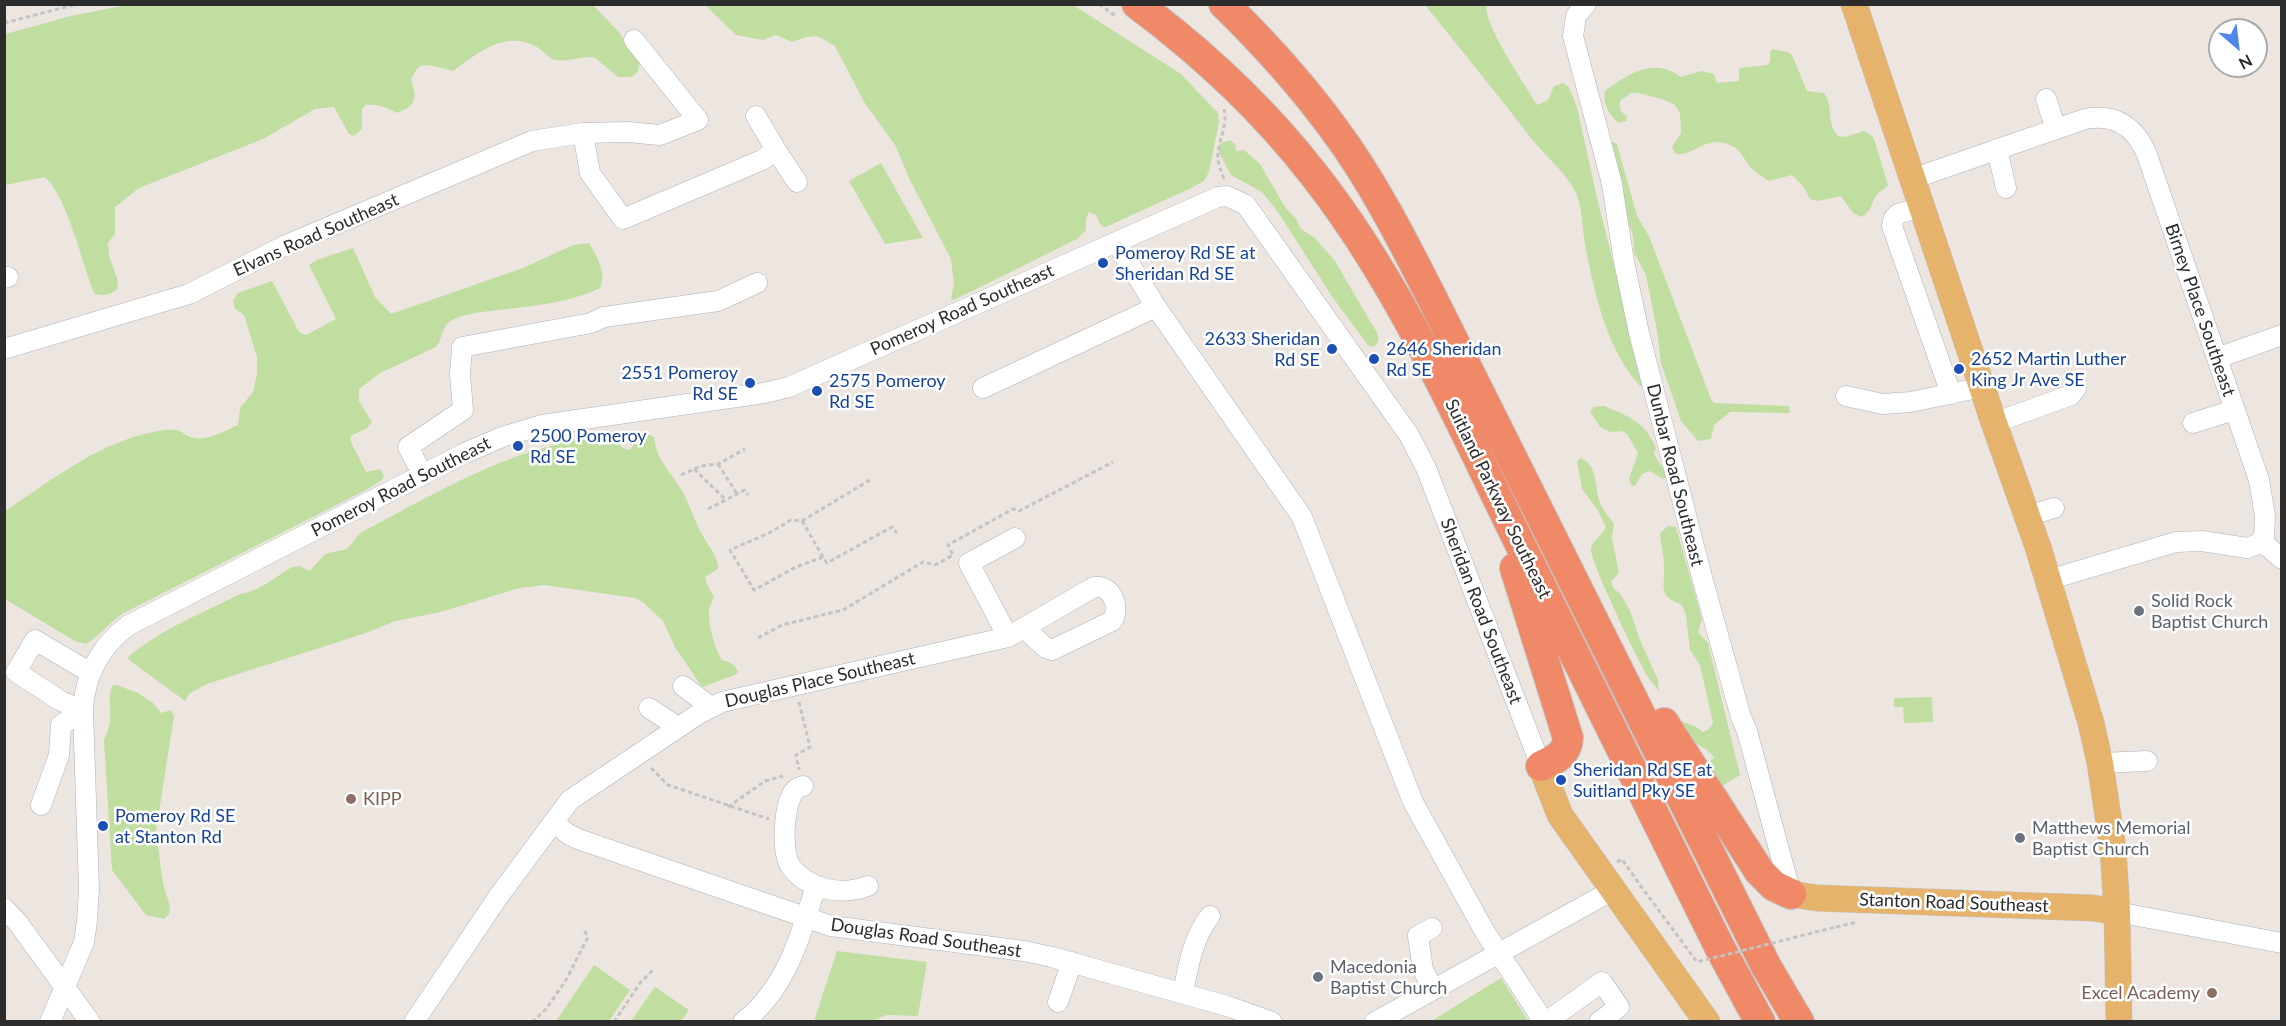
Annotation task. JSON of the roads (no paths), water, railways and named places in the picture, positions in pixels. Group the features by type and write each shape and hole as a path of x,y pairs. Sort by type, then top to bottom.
{"highway":[{"name":"Suitland Parkway Southeast","path":"1224,4 1296,80 1335,130 1415,263 1766,966 1799,1022"},
{"name":"Suitland Parkway Southeast","path":"1130,13 1192,47 1231,82 1276,129 1316,176 1386,280 1417,337 1716,939 1760,1022"},
{"path":"1476,455 1502,538 1518,575 1566,733 1566,749 1557,758 1541,766"},
{"path":"1587,605 1642,684 1684,756 1752,862 1774,886 1791,894"}],"main road":[{"path":"1854,4 2027,516 2079,679 2100,763 2110,828 2118,912 2119,1022"},
{"name":"Sheridan Road Southeast","path":"1541,766 1560,815 1707,1022"},
{"name":"Stanton Road Southeast","path":"1791,894 1817,898 2093,908 2118,912"}],"street":[{"name":"Dunbar Road Southeast","path":"1586,4 1579,11 1574,23 1573,36 1612,183 1629,286 1702,581 1750,742 1791,894"},
{"name":"Elvans Road Southeast","path":"4,349 189,294 284,246 531,141 583,133 628,132 660,135 698,120 634,40"},
{"path":"1912,179 2056,129 2046,99"},
{"path":"756,116 797,182"},
{"name":"Birney Place Southeast","path":"2056,129 2085,119 2104,117 2115,119 2129,127 2144,149 2261,485 2268,525"},
{"path":"583,133 590,173 623,219 762,160 776,150"},
{"path":"1997,149 2006,188"},
{"name":"Pomeroy Road Southeast","path":"50,1022 84,942 89,907 83,711 85,692 91,673 109,643 129,625 487,443 542,425 764,393 789,387 1218,197 1227,196 1246,206"},
{"name":"Sheridan Road Southeast","path":"1246,206 1399,420 1418,451 1541,766"},
{"path":"1922,207 1898,214 1892,225 1951,394"},
{"path":"1116,242 1156,308 1302,517 1413,802 1498,953 1545,1022 1602,982 1619,1007 1599,1022"},
{"path":"423,475 408,447 463,410 460,374 462,347 591,323 604,316 718,301 757,283"},
{"path":"983,388 1156,308"},
{"path":"2217,358 2282,335"},
{"path":"1846,396 1883,404 1911,402 1982,387"},
{"path":"1994,423 2071,395 2076,388"},
{"path":"2193,423 2234,410"},
{"path":"2027,516 2054,508"},
{"path":"2268,525 2282,559"},
{"path":"2048,580 2176,542 2202,541 2247,548 2258,544 2268,525"},
{"name":"Douglas Place Southeast","path":"414,1022 498,897 553,822 578,793 678,727 722,702 1016,632 969,563 1015,538"},
{"path":"83,711 16,672 35,640 91,673"},
{"path":"683,686 711,707"},
{"path":"649,708 678,727"},
{"path":"41,805 59,755 61,725 83,711"},
{"path":"2100,763 2147,761"},
{"path":"801,778 786,814 786,848 790,866 806,880 828,890 846,891 868,886"},
{"name":"Douglas Road Southeast","path":"553,822 568,834 578,838 831,926 1024,951 1183,993 1272,1022"},
{"path":"743,1022 754,1014 784,974 816,885"},
{"path":"1375,1022 1613,890"},
{"path":"4,908 18,923 90,1022"},
{"path":"2118,912 2282,943"},
{"path":"1183,993 1194,948 1210,916"},
{"path":"1432,928 1418,936 1423,970 1433,989"},
{"path":"1058,1002 1072,962"}],"place":[{"name":"Pomeroy Rd SE at Sheridan Rd SE","path":"1103,263"},
{"name":"2633 Sheridan Rd SE","path":"1332,349"},
{"name":"2646 Sheridan Rd SE","path":"1374,359"},
{"name":"2652 Martin Luther King Jr Ave SE","path":"1959,369"},
{"name":"2551 Pomeroy Rd SE","path":"750,383"},
{"name":"2575 Pomeroy Rd SE","path":"817,391"},
{"name":"2500 Pomeroy Rd SE","path":"518,446"},
{"name":"Solid Rock Baptist Church","path":"2139,611"},
{"name":"Sheridan Rd SE at Suitland Pky SE","path":"1561,780"},
{"name":"KIPP","path":"351,799"},
{"name":"Pomeroy Rd SE at Stanton Rd","path":"103,826"},
{"name":"Matthews Memorial Baptist Church","path":"2020,838"},
{"name":"Macedonia Baptist Church","path":"1318,977"},
{"name":"Excel Academy","path":"2212,993"}]}
